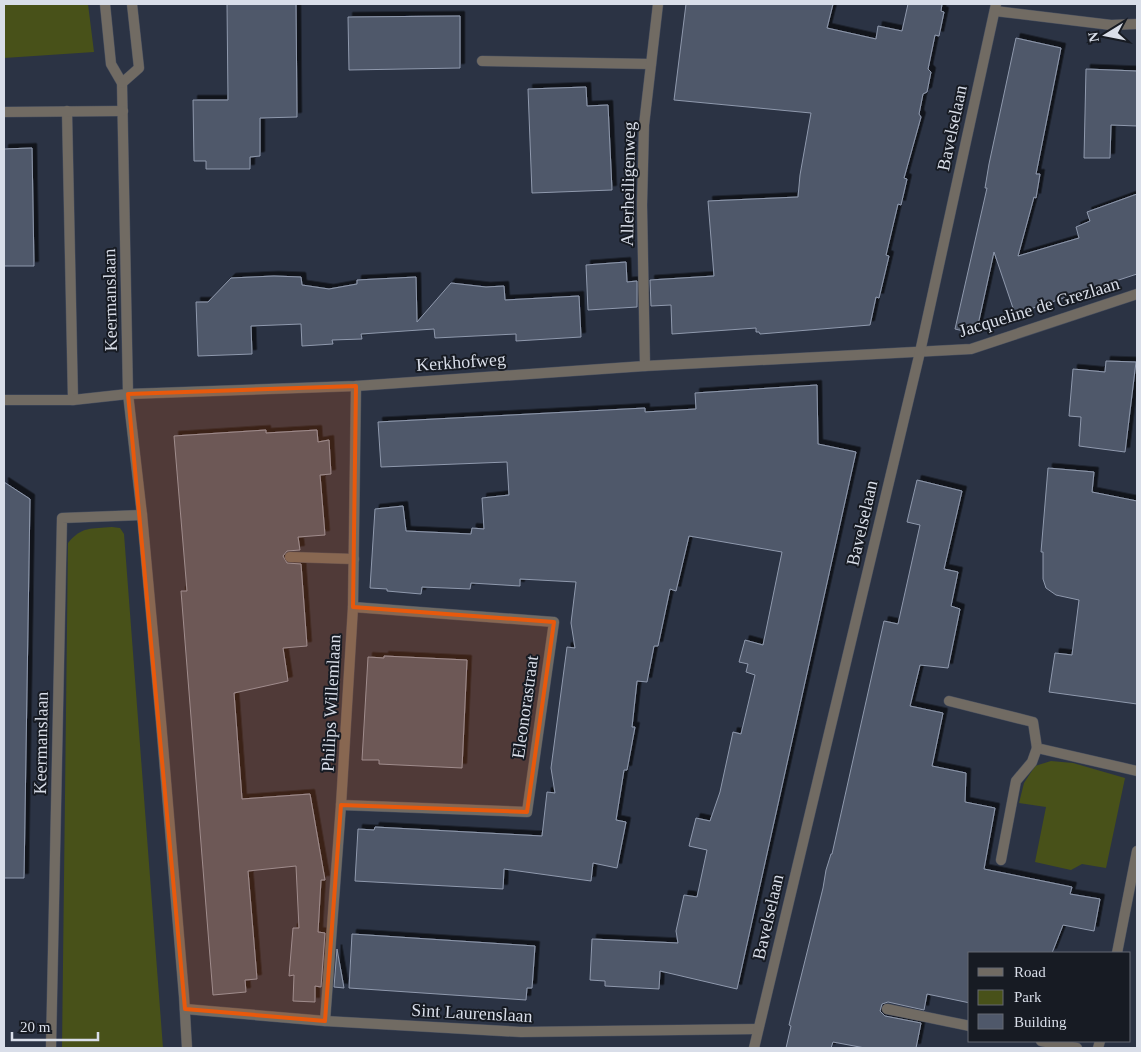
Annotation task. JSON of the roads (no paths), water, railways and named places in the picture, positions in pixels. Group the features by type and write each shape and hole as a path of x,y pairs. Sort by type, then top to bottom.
{"street":[{"name":"Keermanslaan","path":"104,4 111,64 122,84 128,394 142,516 162,731 187,1048"},
{"path":"122,84 139,68 132,4"},
{"name":"Allerheiligenweg","path":"645,366 642,205 644,125 658,4"},
{"path":"995,7 1111,25 1137,24"},
{"name":"Bavelselaan","path":"754,1048 920,352 995,7"},
{"path":"482,61 651,64"},
{"path":"67,111 73,400"},
{"path":"4,112 123,111"},
{"name":"Jacqueline de Grezlaan","path":"920,352 971,348 1137,294"},
{"name":"Kerkhofweg","path":"4,400 73,400 128,394 356,386 645,366 920,352"},
{"name":"Philips Willemlaan","path":"325,1021 353,606 356,386"},
{"name":"Keermanslaan","path":"51,1048 62,518 142,516"},
{"path":"290,557 354,559"},
{"name":"Eleonorastraat","path":"341,805 527,812 554,622 353,606"},
{"path":"949,701 1033,722 1037,748 1032,762 1016,781 1001,860"},
{"path":"1037,748 1137,770"},
{"path":"1117,952 1137,851"},
{"name":"Sint Laurenslaan","path":"185,1009 325,1021 521,1032 758,1029"},
{"path":"887,1009 968,1026"},
{"path":"1046,1042 1077,1048"}]}
